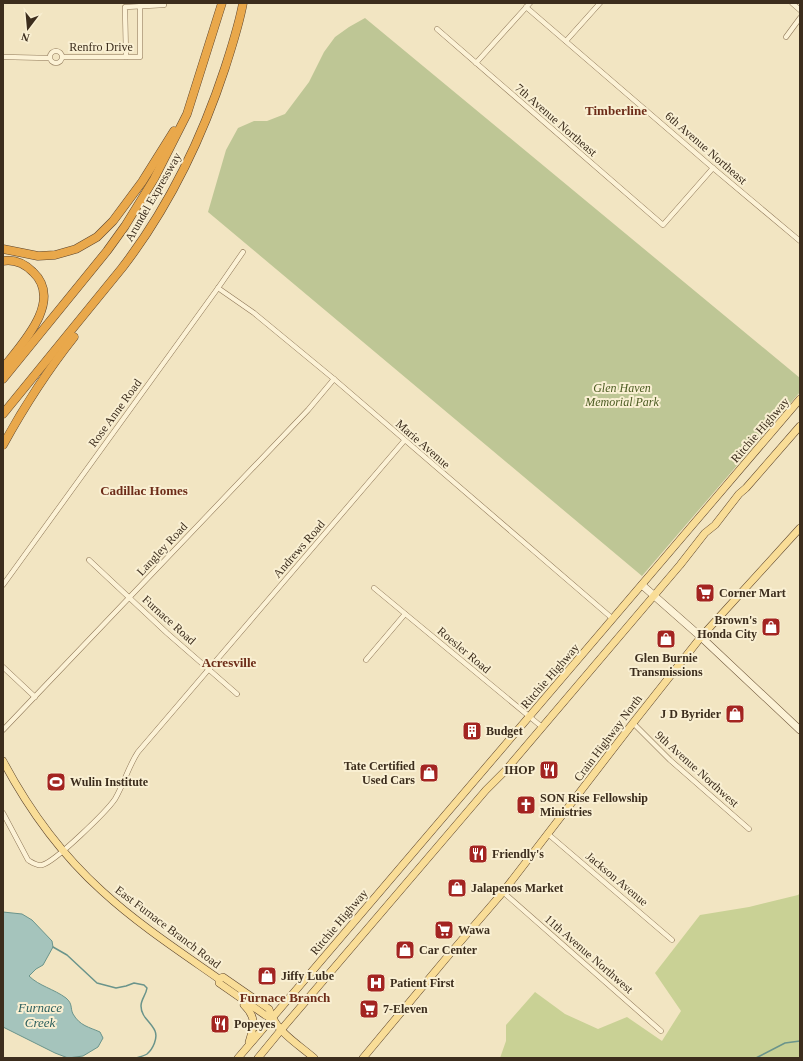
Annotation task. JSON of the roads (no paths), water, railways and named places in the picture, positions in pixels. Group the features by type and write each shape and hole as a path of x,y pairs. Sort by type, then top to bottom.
{"highway":[{"name":"Arundel Expressway","path":"3,379 74,292 125,226 154,179 187,114 222,3"},
{"name":"Arundel Expressway","path":"3,414 94,304 140,245 159,215 185,169 218,90 240,21 243,3"},
{"path":"3,249 38,256 51,255 76,249 97,237 113,221 142,182 168,139 187,114"},
{"path":"3,261 16,262 28,267 37,276 42,286 44,295 42,311 31,332 3,368"},
{"path":"3,445 18,418 44,378 90,316 94,304"}],"main road":[{"name":"Ritchie Highway","path":"238,1058 800,400"},
{"path":"258,1058 486,790 505,771 654,596 705,533 715,525 739,494 746,488 800,426"},
{"name":"Crain Highway North","path":"363,1058 503,892 633,723 702,637 800,528"},
{"name":"East Furnace Branch Road","path":"3,761 31,810 63,850 93,883 125,911 219,979 223,978 269,1009 271,1018"},
{"name":"East Furnace Branch Road","path":"219,979 219,983 264,1015 271,1018"},
{"path":"229,990 252,1014 254,1023 249,1044"},
{"path":"271,1018 281,1030 314,1058"}],"street":[{"path":"566,41 600,3"},
{"path":"792,3 800,10"},
{"path":"126,57 126,7 164,5"},
{"path":"476,64 528,5"},
{"name":"6th Avenue Northeast","path":"528,5 566,41 800,241"},
{"name":"Renfro Drive","path":"62,57 140,57 140,6"},
{"path":"786,36 800,18"},
{"name":"7th Avenue Northeast","path":"437,30 663,225 713,168"},
{"name":"Renfro Drive","path":"49,58 53,51 61,53 62,57"},
{"name":"Renfro Drive","path":"3,57 49,58"},
{"name":"Renfro Drive","path":"49,58 54,64 58,64 62,57"},
{"name":"Rose Anne Road","path":"3,585 243,252"},
{"name":"Marie Avenue","path":"218,288 254,313 334,379 404,441 613,619"},
{"name":"Langley Road","path":"3,730 308,410 334,379"},
{"name":"Andrews Road","path":"3,813 28,860 34,864 41,865 47,863 63,850 107,809 120,790 131,763 138,752 404,441"},
{"name":"Furnace Road","path":"89,560 167,633 237,694"},
{"path":"642,585 702,637 800,730"},
{"name":"Roesler Road","path":"374,588 542,727"},
{"path":"366,660 405,614"},
{"path":"3,667 35,697"},
{"name":"9th Avenue Northwest","path":"633,723 670,760 749,829"},
{"name":"Jackson Avenue","path":"548,834 672,940"},
{"name":"11th Avenue Northwest","path":"503,892 661,1031"}],"water":[{"name":"Furnace Creek","path":"3,912 22,914 32,920 52,941 53,947 43,965 29,976 66,998 70,1004 73,1014 79,1021 85,1026 100,1032 103,1038 98,1047 83,1056 68,1058 3,1027"}],"waterway":[{"path":"53,947 67,955 97,983 116,988 134,983 144,985 147,988 142,1001 141,1010 156,1034 153,1046 149,1052 136,1058"},
{"path":"756,1058 785,1043 800,1041"}],"place":[{"name":"Corner Mart","path":"705,593"},
{"name":"Brown's Honda City","path":"771,627"},
{"name":"Glen Burnie Transmissions","path":"666,639"},
{"name":"J D Byrider","path":"735,714"},
{"name":"Budget","path":"472,731"},
{"name":"IHOP","path":"549,770"},
{"name":"Tate Certified Used Cars","path":"429,773"},
{"name":"Wulin Institute","path":"56,782"},
{"name":"SON Rise Fellowship Ministries","path":"526,805"},
{"name":"Friendly's","path":"478,854"},
{"name":"Jalapenos Market","path":"457,888"},
{"name":"Wawa","path":"444,930"},
{"name":"Car Center","path":"405,950"},
{"name":"Jiffy Lube","path":"267,976"},
{"name":"Patient First","path":"376,983"},
{"name":"7-Eleven","path":"369,1009"},
{"name":"Popeyes","path":"220,1024"}],"district":[{"name":"Timberline","path":"616,110"},
{"name":"Cadillac Homes","path":"144,490"},
{"name":"Acresville","path":"229,662"},
{"name":"Furnace Branch","path":"285,997"}],"park label":[{"name":"Glen Haven Memorial Park","path":"622,395"}]}
